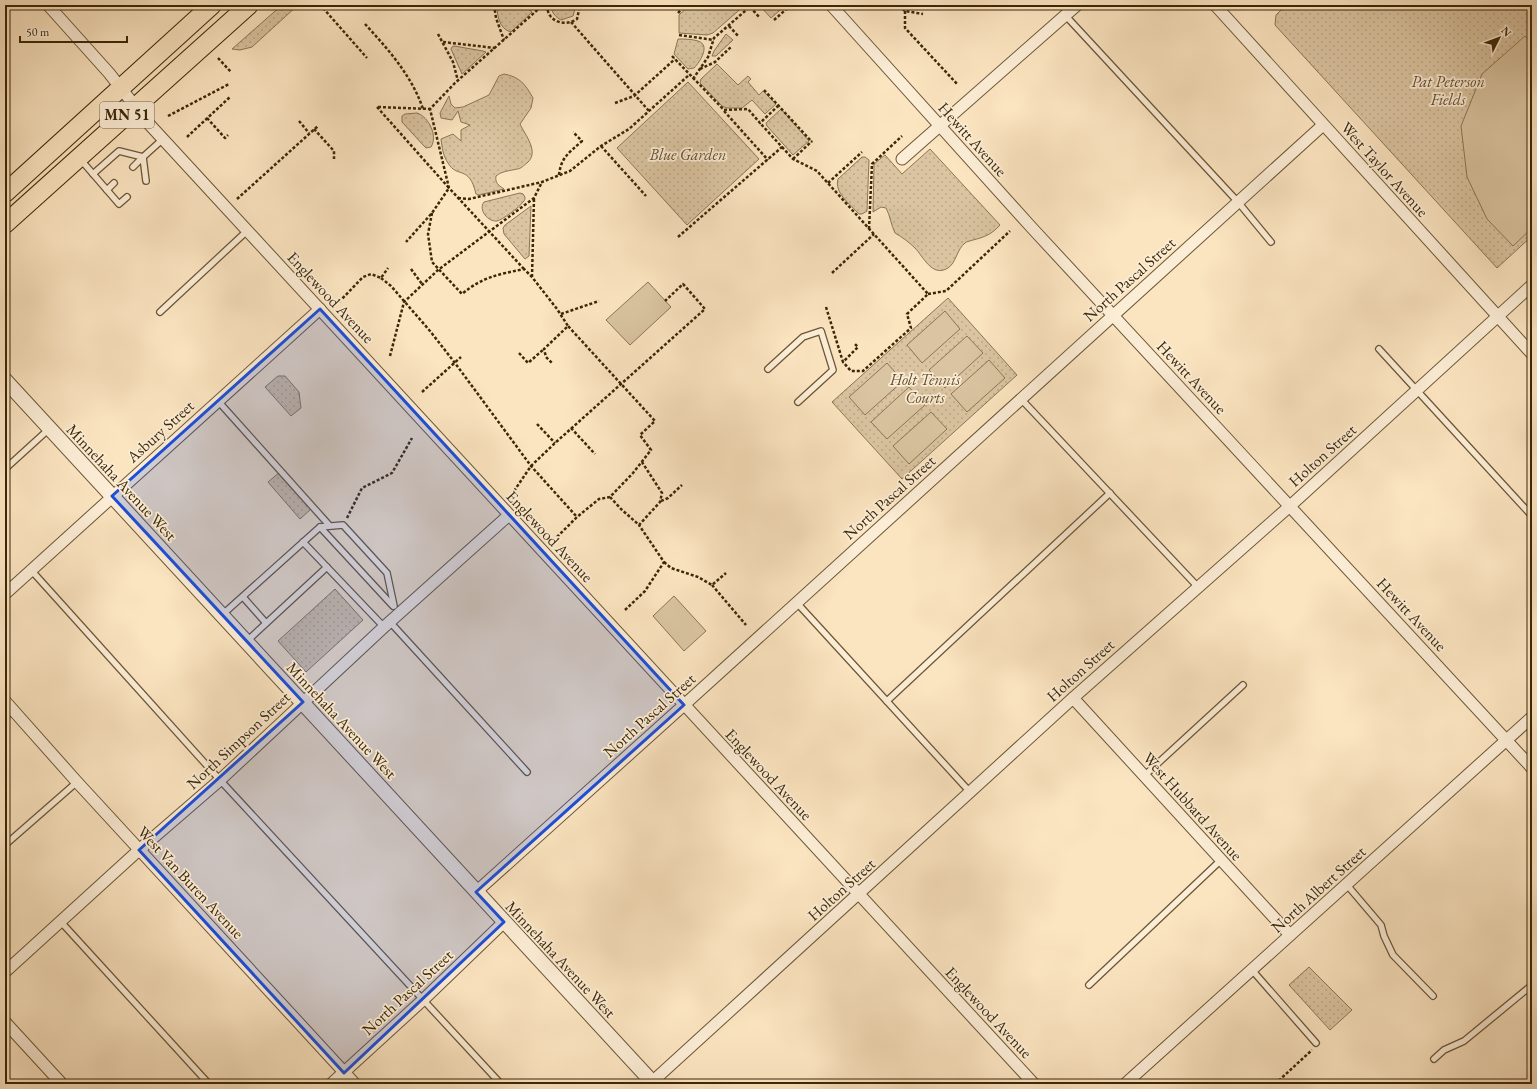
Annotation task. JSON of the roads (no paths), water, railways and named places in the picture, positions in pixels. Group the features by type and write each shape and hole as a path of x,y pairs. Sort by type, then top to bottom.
{"main road":[{"name":"MN 51","path":"5,192 212,5"},
{"name":"MN 51","path":"5,224 249,5"}],"street":[{"name":"Englewood Avenue","path":"48,5 109,73 146,122 248,230 858,895 1034,1084"},
{"name":"Hewitt Avenue","path":"831,5 1112,315 1532,768"},
{"path":"902,158 1077,5"},
{"name":"West Taylor Avenue","path":"1215,5 1532,354"},
{"name":"North Pascal Street","path":"476,892 797,603 1112,315 1323,125"},
{"name":"Holton Street","path":"653,1083 1073,698 1290,506 1532,285"},
{"name":"Asbury Street","path":"5,594 320,309"},
{"name":"Minnehaha Avenue West","path":"5,380 653,1083"},
{"name":"North Simpson Street","path":"5,972 139,850 220,780 387,625 397,610 509,515"},
{"name":"West Hubbard Avenue","path":"1073,698 1290,935"},
{"name":"West Van Buren Avenue","path":"5,701 9,714 77,782 354,1084"},
{"name":"North Albert Street","path":"1125,1084 1532,717"},
{"name":"North Pascal Street","path":"331,1084 424,999 504,922"},
{"path":"5,1022 62,1084"}],"lane":[{"path":"1065,15 1238,202 1271,242"},
{"path":"133,167 163,139"},
{"path":"93,174 119,151 143,157"},
{"path":"143,157 146,181"},
{"path":"79,159 119,204 127,197"},
{"path":"107,190 114,183"},
{"path":"160,312 248,230"},
{"path":"768,369 803,337 821,331 833,370 798,402"},
{"path":"1379,349 1532,516"},
{"path":"1021,399 1198,587"},
{"path":"218,401 329,525"},
{"path":"5,469 49,429"},
{"path":"887,701 1110,493"},
{"path":"222,616 320,527 329,525 343,525 387,573 397,610"},
{"path":"320,527 397,610"},
{"path":"304,542 327,567 387,625 527,772"},
{"path":"246,642 327,567"},
{"path":"31,570 220,780 501,1084"},
{"path":"243,597 266,623"},
{"path":"797,603 970,792"},
{"path":"1144,776 1243,685"},
{"path":"5,844 77,782"},
{"path":"1089,985 1221,860"},
{"path":"1347,885 1381,925 1384,936 1393,955 1433,996"},
{"path":"60,922 209,1084"},
{"path":"1252,970 1313,1045"},
{"path":"1434,1059 1444,1050 1464,1042 1532,985"}],"park label":[{"name":"Pat Peterson Fields","path":"1448,90"},
{"name":"Blue Garden","path":"688,154"},
{"name":"Holt Tennis Courts","path":"925,388"}]}
